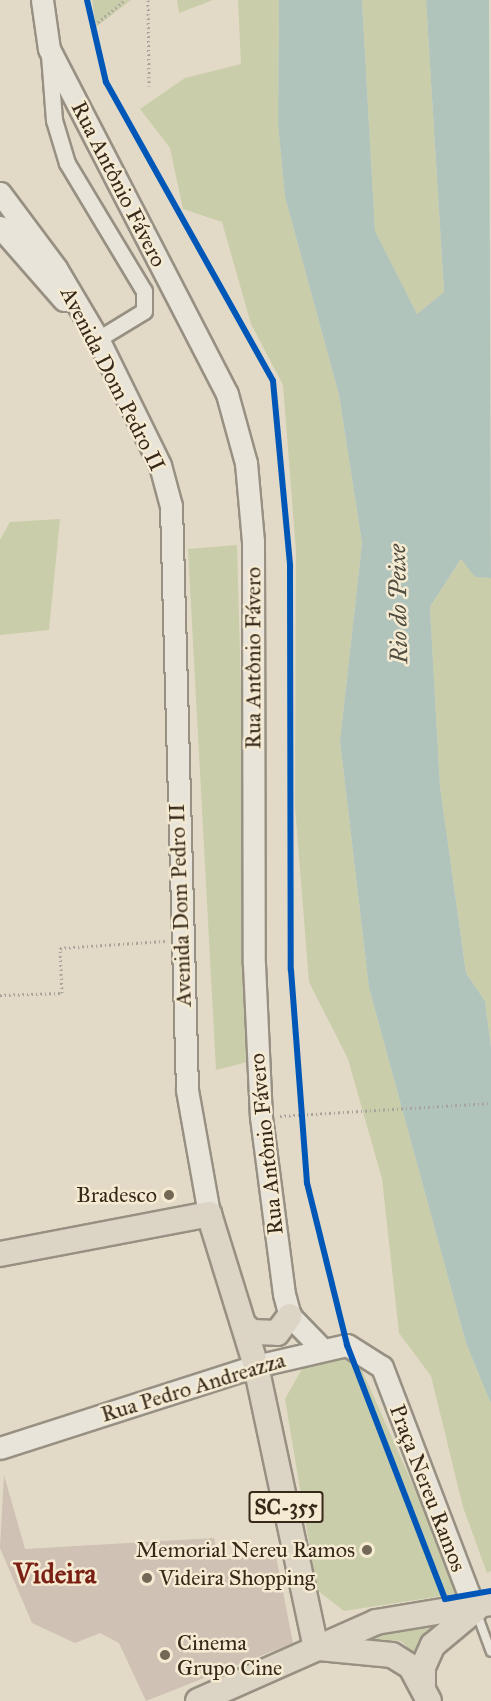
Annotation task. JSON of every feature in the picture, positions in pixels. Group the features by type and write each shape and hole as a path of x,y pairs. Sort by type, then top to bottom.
{"main road":[{"name":"Rua Antônio Fávero","path":"42,0 49,49 227,394 246,463 253,541 254,964 261,1117 290,1316"},
{"name":"Avenida Dom Pedro II","path":"0,193 56,268 98,339 155,455 171,506 179,940 187,1090 209,1214 256,1366 316,1648"},
{"path":"0,226 98,339"},
{"path":"0,1254 209,1214"},
{"path":"245,1326 252,1332 277,1333 290,1316 321,1348"},
{"name":"Rua Pedro Andreazza","path":"0,1448 256,1366 321,1348 347,1345 382,1367"},
{"name":"Praça Nereu Ramos","path":"382,1367 483,1606"},
{"path":"198,1701 316,1648 401,1616 483,1606"},
{"path":"426,1693 423,1666 433,1645 483,1606"},
{"path":"316,1648 392,1654 411,1666 426,1693"}],"street":[{"path":"49,49 54,120 67,163 144,291 144,311 98,339"}],"lane":[{"path":"483,1606 491,1652"}],"path":[{"path":"91,28 125,0"},
{"path":"148,0 149,86"},
{"path":"0,995 62,993 60,948 179,940"},
{"path":"261,1117 491,1103"}],"green space":[{"path":"92,0 131,0 96,27"},
{"path":"177,0 213,0 179,13"},
{"path":"238,0 279,0 278,123 285,197 339,395 362,543 340,741 369,988 466,1343 491,1404 491,1571 487,1573 463,1507 431,1376 399,1333 382,1179 348,1059 309,982 295,807 296,551 283,385 251,324 222,222 183,209 170,148 140,109 185,78 241,64"},
{"path":"362,0 426,0 444,292 417,314 375,232"},
{"path":"60,519 49,630 0,635 0,540 10,522"},
{"path":"237,545 251,1061 216,1070 188,549"},
{"path":"462,558 475,577 491,578 491,1047 485,1001 466,973 440,786 430,607"},
{"path":"345,1354 361,1368 461,1593 344,1611 317,1590 285,1399 303,1367"},
{"path":"439,1620 419,1658 401,1641 357,1638"}],"water":[{"name":"Rio do Peixe","path":"279,0 362,0 375,231 417,314 444,292 426,0 489,0 491,578 475,577 461,559 430,607 440,786 466,973 485,1001 491,1047 491,1404 466,1343 369,988 340,741 362,543 339,395 285,197 278,124"}],"building":[{"name":"Videira Shopping","path":"4,1475 25,1549 214,1538 219,1560 275,1551 293,1643 146,1701 119,1643 100,1633 75,1643 32,1623 0,1548"}],"cycle path":[{"path":"87,0 106,82 273,381 290,566 291,970 307,1183 347,1345 445,1599 491,1591"}],"place":[{"name":"Bradesco","path":"169,1195"},
{"name":"Memorial Nereu Ramos","path":"367,1550"},
{"name":"Videira Shopping","path":"147,1578"},
{"name":"Cinema Grupo Cine","path":"165,1655"}],"district":[{"name":"Videira","path":"55,1574"}]}
